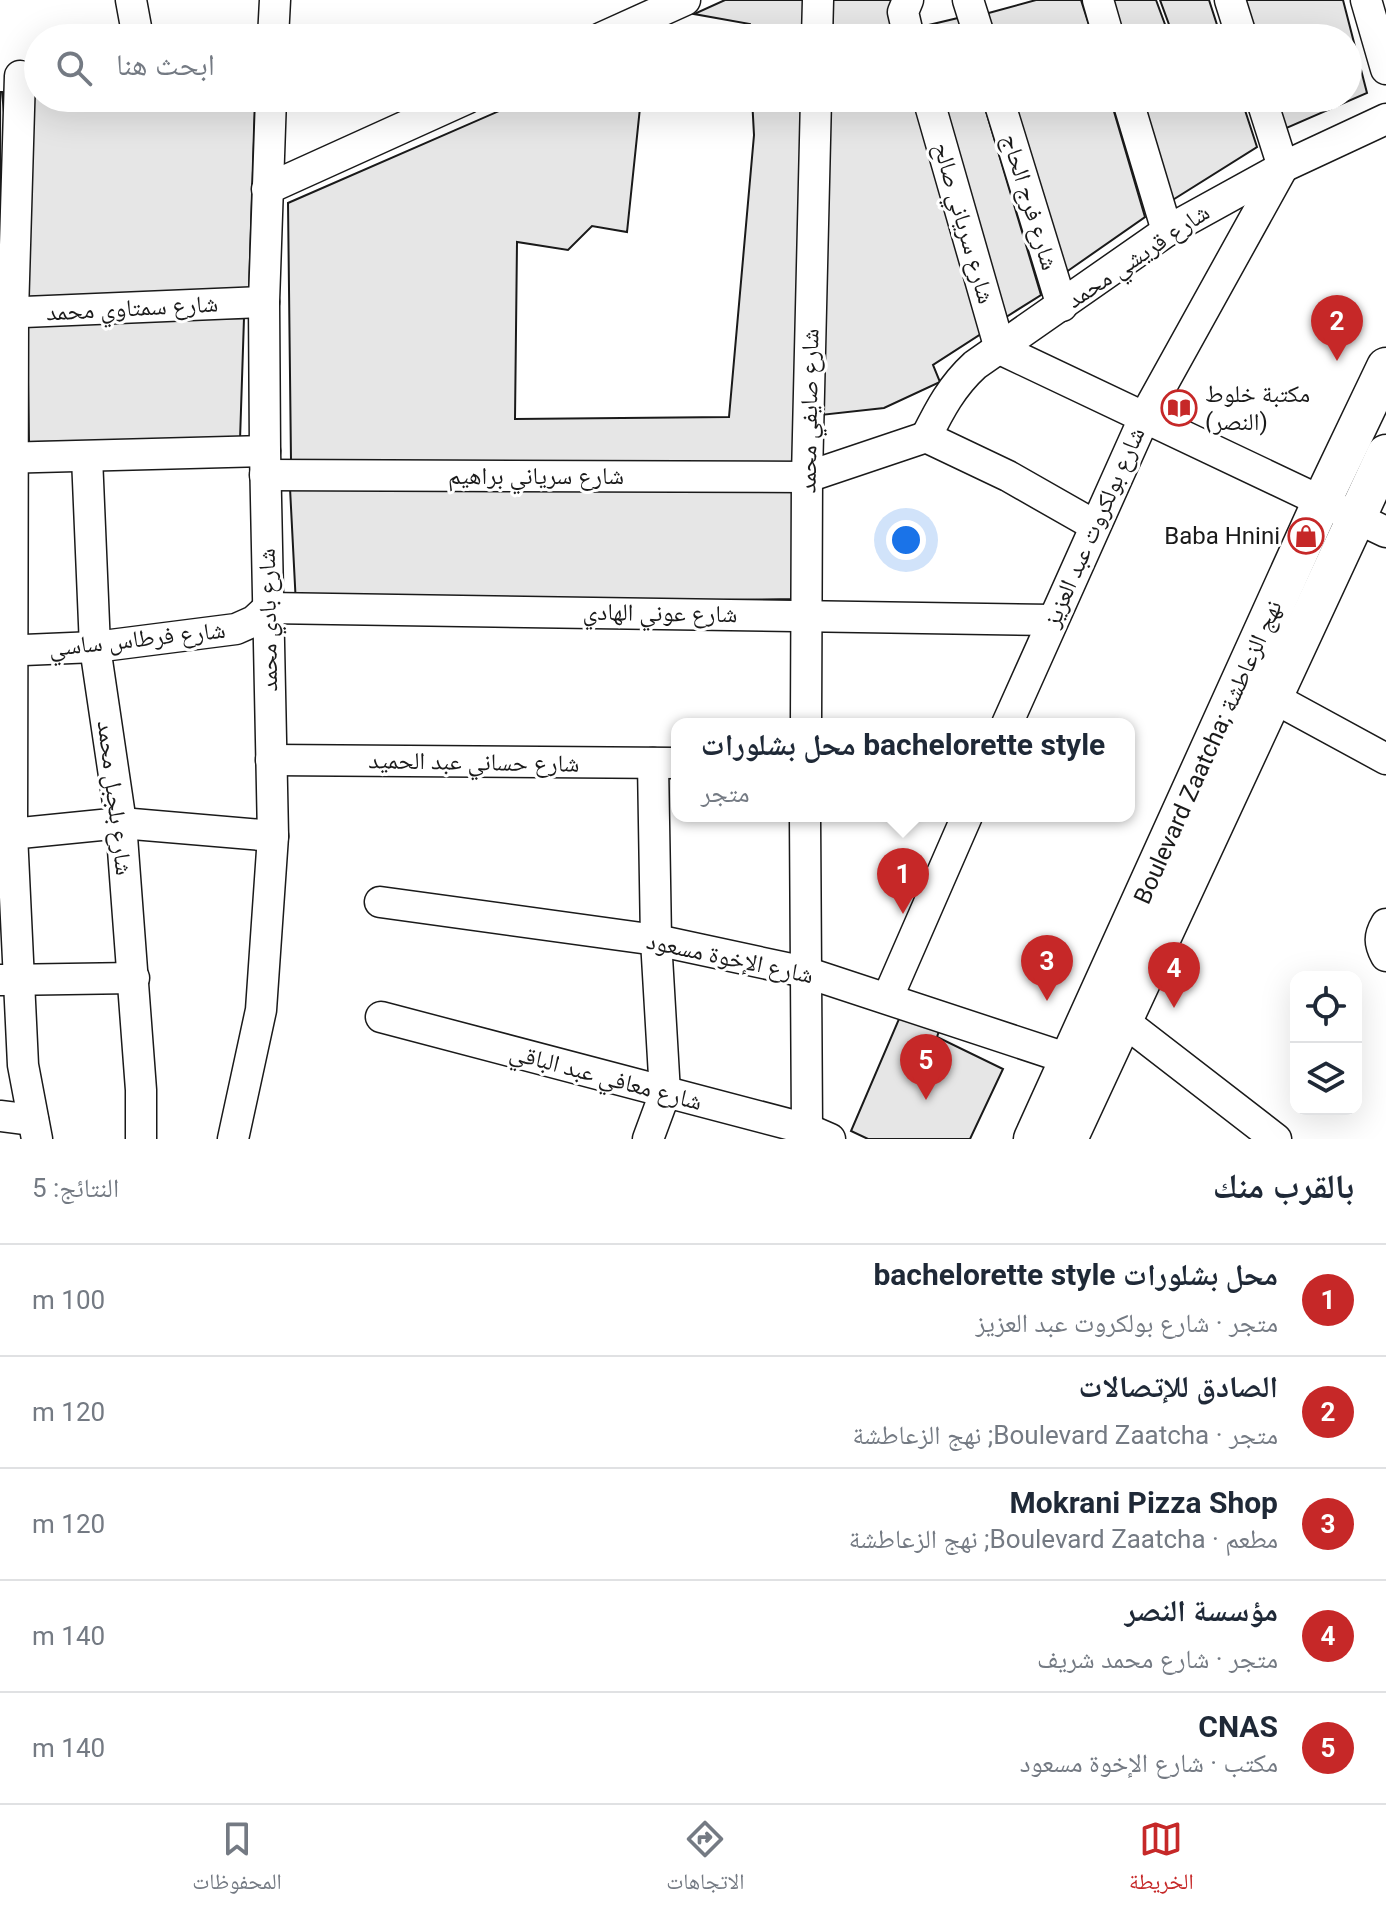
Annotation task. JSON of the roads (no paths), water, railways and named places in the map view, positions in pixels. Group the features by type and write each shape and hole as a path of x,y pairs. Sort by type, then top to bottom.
{"main road":[{"name":"Boulevard Zaatcha; نهج الزعاطشة","path":"1068,1139 1108,1013 1322,501 1386,367"},
{"name":"Boulevard Zaatcha; نهج الزعاطشة","path":"1033,1139 1069,1059 1108,1013 1272,697 1371,525 1386,454"}],"street":[{"path":"131,0 135,24"},
{"path":"274,24 275,0"},
{"path":"653,18 685,0"},
{"path":"817,24 818,0"},
{"path":"968,0 976,24"},
{"path":"1098,0 1105,24"},
{"path":"1230,0 1238,24"},
{"path":"1366,0 1386,69"},
{"path":"19,76 7,313 6,834 10,980 35,1130"},
{"name":"شارع بادي محمد","path":"233,1139 261,1010 273,836 264,302 270,112"},
{"path":"267,189 437,112"},
{"name":"شارع صايفي محمد","path":"806,718 807,477 816,112"},
{"name":"شارع سرياني صالح","path":"932,112 1000,349"},
{"name":"شارع فرج الحاج","path":"1002,112 1062,306"},
{"path":"1131,112 1167,231"},
{"path":"1265,112 1283,167"},
{"name":"شارع قريشي محمد","path":"926,437 958,381 1167,231 1283,167 1386,119"},
{"name":"شارع بولكروت عبد العزيز","path":"1010,718 1145,416 1283,167"},
{"name":"شارع سمتاوي محمد","path":"7,313 264,302"},
{"path":"1000,349 1371,525"},
{"path":"926,437 1008,476 1094,525"},
{"name":"شارع سرياني براهيم","path":"6,458 87,457 807,477 926,437"},
{"name":"شارع بلجبل محمد","path":"87,457 95,647 121,823 134,978 141,1139"},
{"name":"شارع فرطاس ساسي","path":"5,651 95,647 236,629 254,621 268,608"},
{"name":"شارع عوني الهادي","path":"268,608 1052,620"},
{"path":"1272,697 1386,759"},
{"name":"شارع حساني عبد الحميد","path":"271,760 665,763"},
{"path":"648,1139 665,1093 656,940 665,763"},
{"path":"805,822 805,972 814,1136"},
{"path":"888,997 964,822"},
{"path":"6,834 121,823 273,836"},
{"name":"شارع الإخوة مسعود","path":"380,902 656,940 805,972 1069,1059"},
{"path":"1386,924 1380,946 1386,956"},
{"path":"10,980 134,978"},
{"path":"1108,1013 1276,1139"},
{"name":"شارع معافي عبد الباقي","path":"381,1017 814,1136"},
{"path":"0,1116 35,1130"}],"place":[{"name":"الصادق للإتصالات","path":"1337,361"},
{"name":"مكتبة خلوط (النصر)","path":"1179,408"},
{"name":"Baba Hnini","path":"1306,536"},
{"name":"محل بشلورات bachelorette style","path":"903,914"},
{"name":"Mokrani Pizza Shop","path":"1047,1001"},
{"name":"مؤسسة النصر","path":"1174,1008"},
{"name":"CNAS","path":"926,1100"}]}
